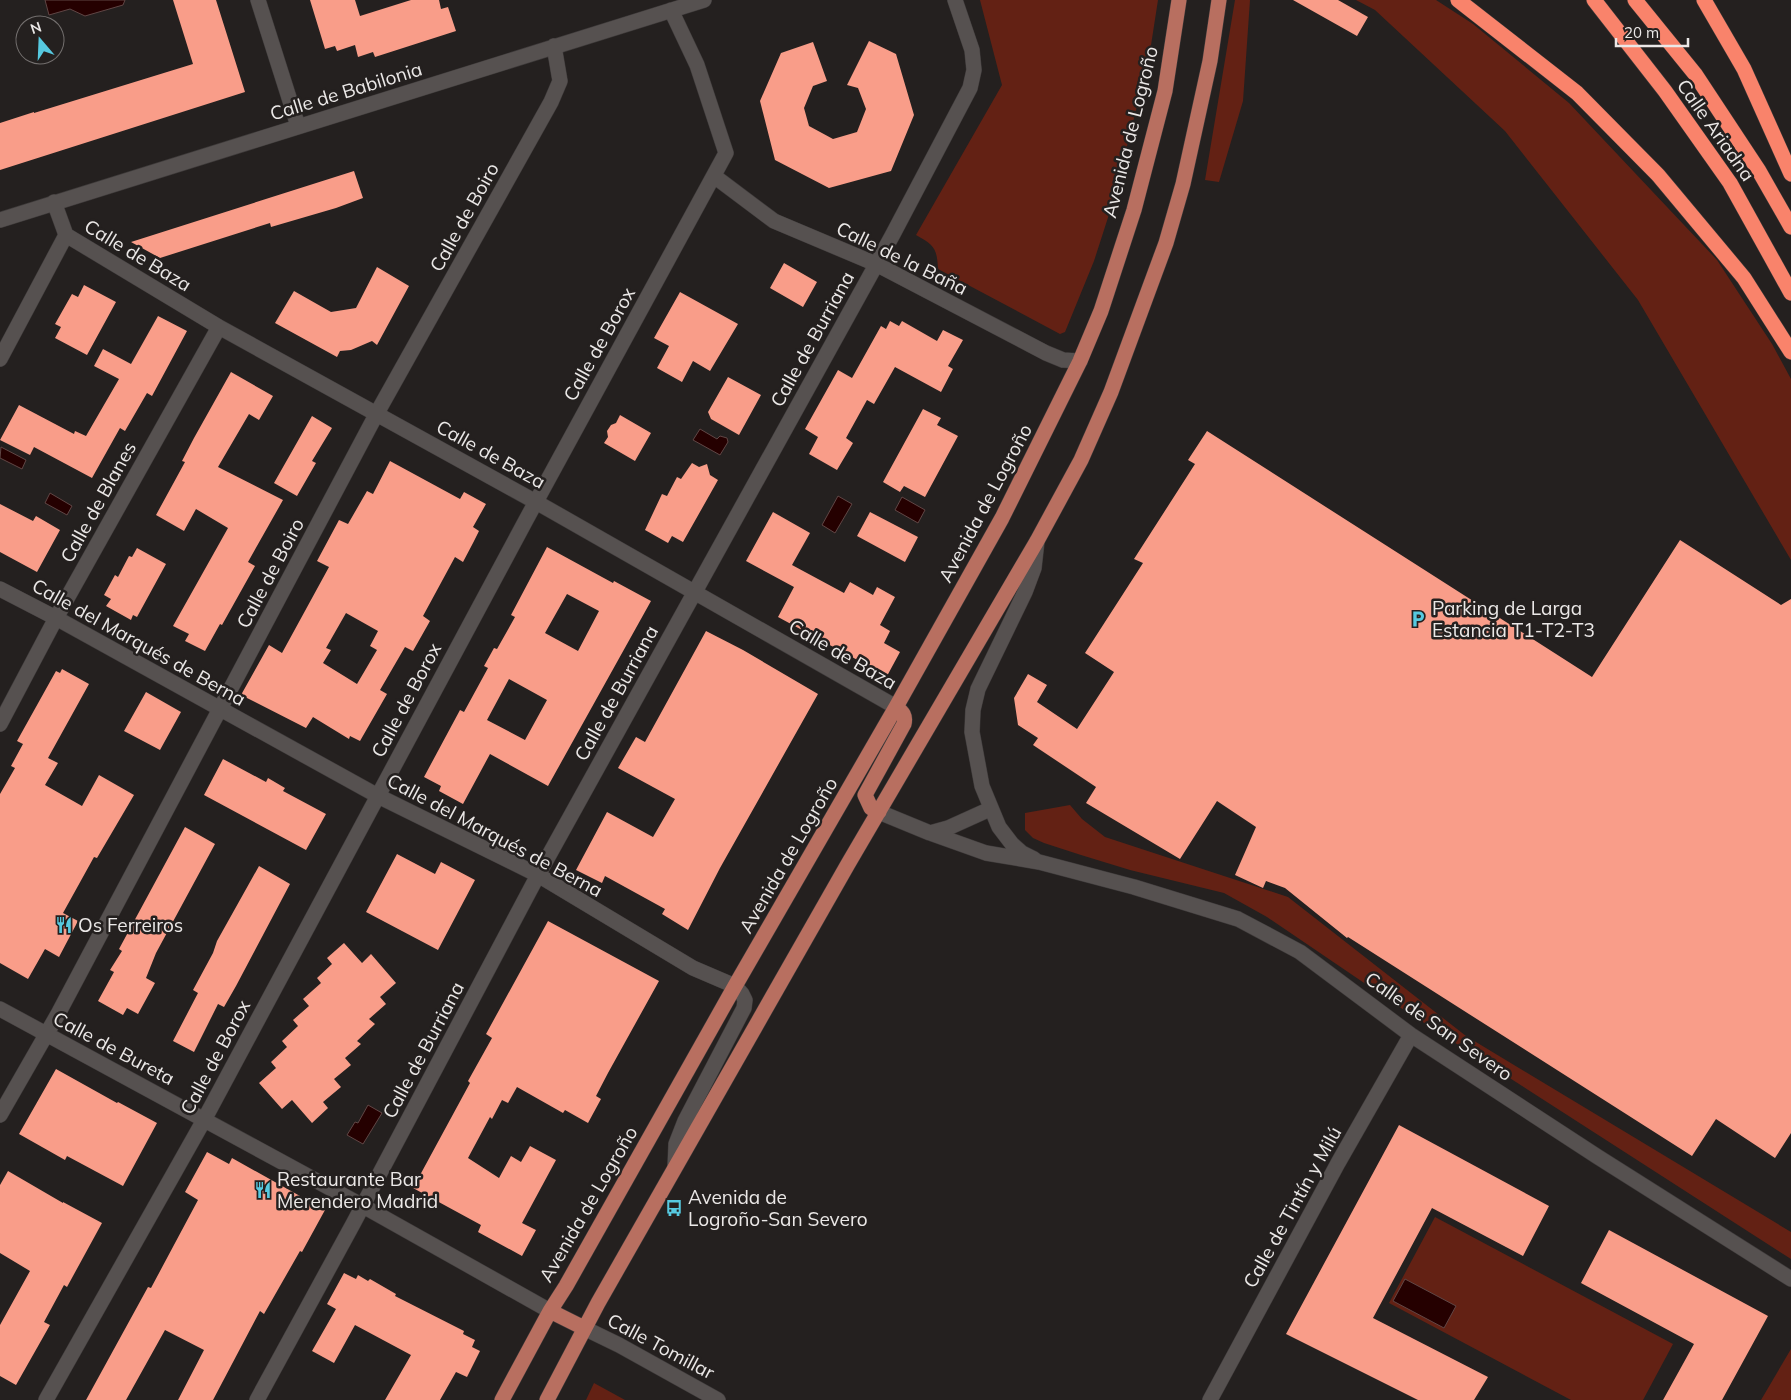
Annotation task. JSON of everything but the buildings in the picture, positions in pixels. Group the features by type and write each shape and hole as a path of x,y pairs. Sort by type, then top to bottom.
{"highway":[{"path":"1458,0 1577,93 1658,175 1744,278 1791,352"},
{"name":"Calle Ariadna","path":"1594,0 1665,91 1730,183 1791,292"},
{"name":"Calle Ariadna","path":"1635,0 1695,74 1759,171 1791,227"},
{"path":"1704,0 1744,69 1791,174"}],"main road":[{"name":"Avenida de Logroño","path":"502,1400 550,1311 896,707 1002,518 1080,361 1101,311 1134,210 1164,90 1179,0"},
{"path":"547,1400 573,1353 584,1328 675,1167 1037,541 1080,460 1111,392 1166,243 1183,184 1196,128 1210,61 1219,0"},
{"path":"879,812 871,808 865,795 904,724 904,715 896,707"},
{"name":"Avenida de Logroño","path":"550,1311 584,1328"}],"street":[{"path":"258,0 298,126"},
{"name":"Calle de Babilonia","path":"0,220 704,0"},
{"name":"Calle de Burriana","path":"257,1400 363,1206 538,875 876,264 970,88 974,70 972,50 955,0"},
{"name":"Calle de Borox","path":"46,1400 204,1120 726,153 697,65 671,10"},
{"name":"Calle de Boiro","path":"0,1116 58,1014 377,413 551,102 560,81 554,46"},
{"name":"Calle de la Baña","path":"714,176 774,221 876,264 1046,353 1063,360 1080,361"},
{"path":"0,359 66,235 54,202"},
{"name":"Calle de Baza","path":"66,235 219,327 536,502 896,707"},
{"name":"Calle de Blanes","path":"0,724 56,618 219,327"},
{"path":"930,833 948,828 990,809 982,786 975,753 972,732 973,710 978,688 1028,584 1034,568 1037,541"},
{"name":"Calle del Marqués de Berna","path":"0,589 378,796 538,875 693,968 735,986"},
{"name":"Calle de San Severo","path":"990,809 999,828 1012,844 1022,853 1039,862"},
{"name":"Calle de San Severo","path":"879,812 986,853 1039,862 1134,887 1238,919 1300,952 1411,1035 1598,1157 1791,1279"},
{"path":"675,1167 676,1144 685,1121 744,1008 742,994 735,986"},
{"name":"Calle de Bureta","path":"0,1009 363,1206 550,1311"},
{"name":"Calle de Tintín y Milú","path":"1210,1400 1338,1163 1411,1035"},
{"name":"Calle Tomillar","path":"584,1328 619,1345 718,1400"}],"shaded area":[{"path":"45,0 125,0 123,5 85,16 70,9 49,15"},
{"path":"980,0 1158,0 1149,58 1113,202 1094,261 1065,332 1060,334 938,269 937,256 933,248 916,235 1002,85"},
{"path":"1235,0 1250,0 1243,101 1219,182 1205,180"},
{"path":"1356,0 1436,0 1473,24 1569,103 1717,260 1772,344 1791,379 1791,560 1638,300 1505,131 1375,10"},
{"path":"700,429 717,439 720,436 727,438 728,442 720,455 693,440"},
{"path":"1,447 26,460 22,469 0,458"},
{"path":"50,493 72,506 67,515 45,503"},
{"path":"838,496 852,504 835,533 822,525"},
{"path":"902,497 925,510 918,523 895,510"},
{"path":"1070,805 1082,819 1105,837 1288,897 1466,1036 1791,1232 1791,1259 1401,1008 1267,917 1224,893 1130,870 1081,855 1044,843 1033,838 1025,830 1025,813"},
{"path":"368,1105 382,1113 363,1144 347,1135 355,1122 358,1123"},
{"path":"1435,1217 1673,1344 1643,1400 1571,1400 1389,1303"},
{"path":"1405,1279 1456,1306 1444,1328 1393,1301"},
{"path":"1791,1349 1791,1400 1761,1400"},
{"path":"594,1383 625,1400 586,1400"}],"place":[{"name":"Parking de Larga Estancia T1-T2-T3","path":"1418,619"},
{"name":"Os Ferreiros","path":"64,925"},
{"name":"Restaurante Bar Merendero Madrid","path":"263,1190"},
{"name":"Avenida de Logroño-San Severo","path":"674,1208"}]}
